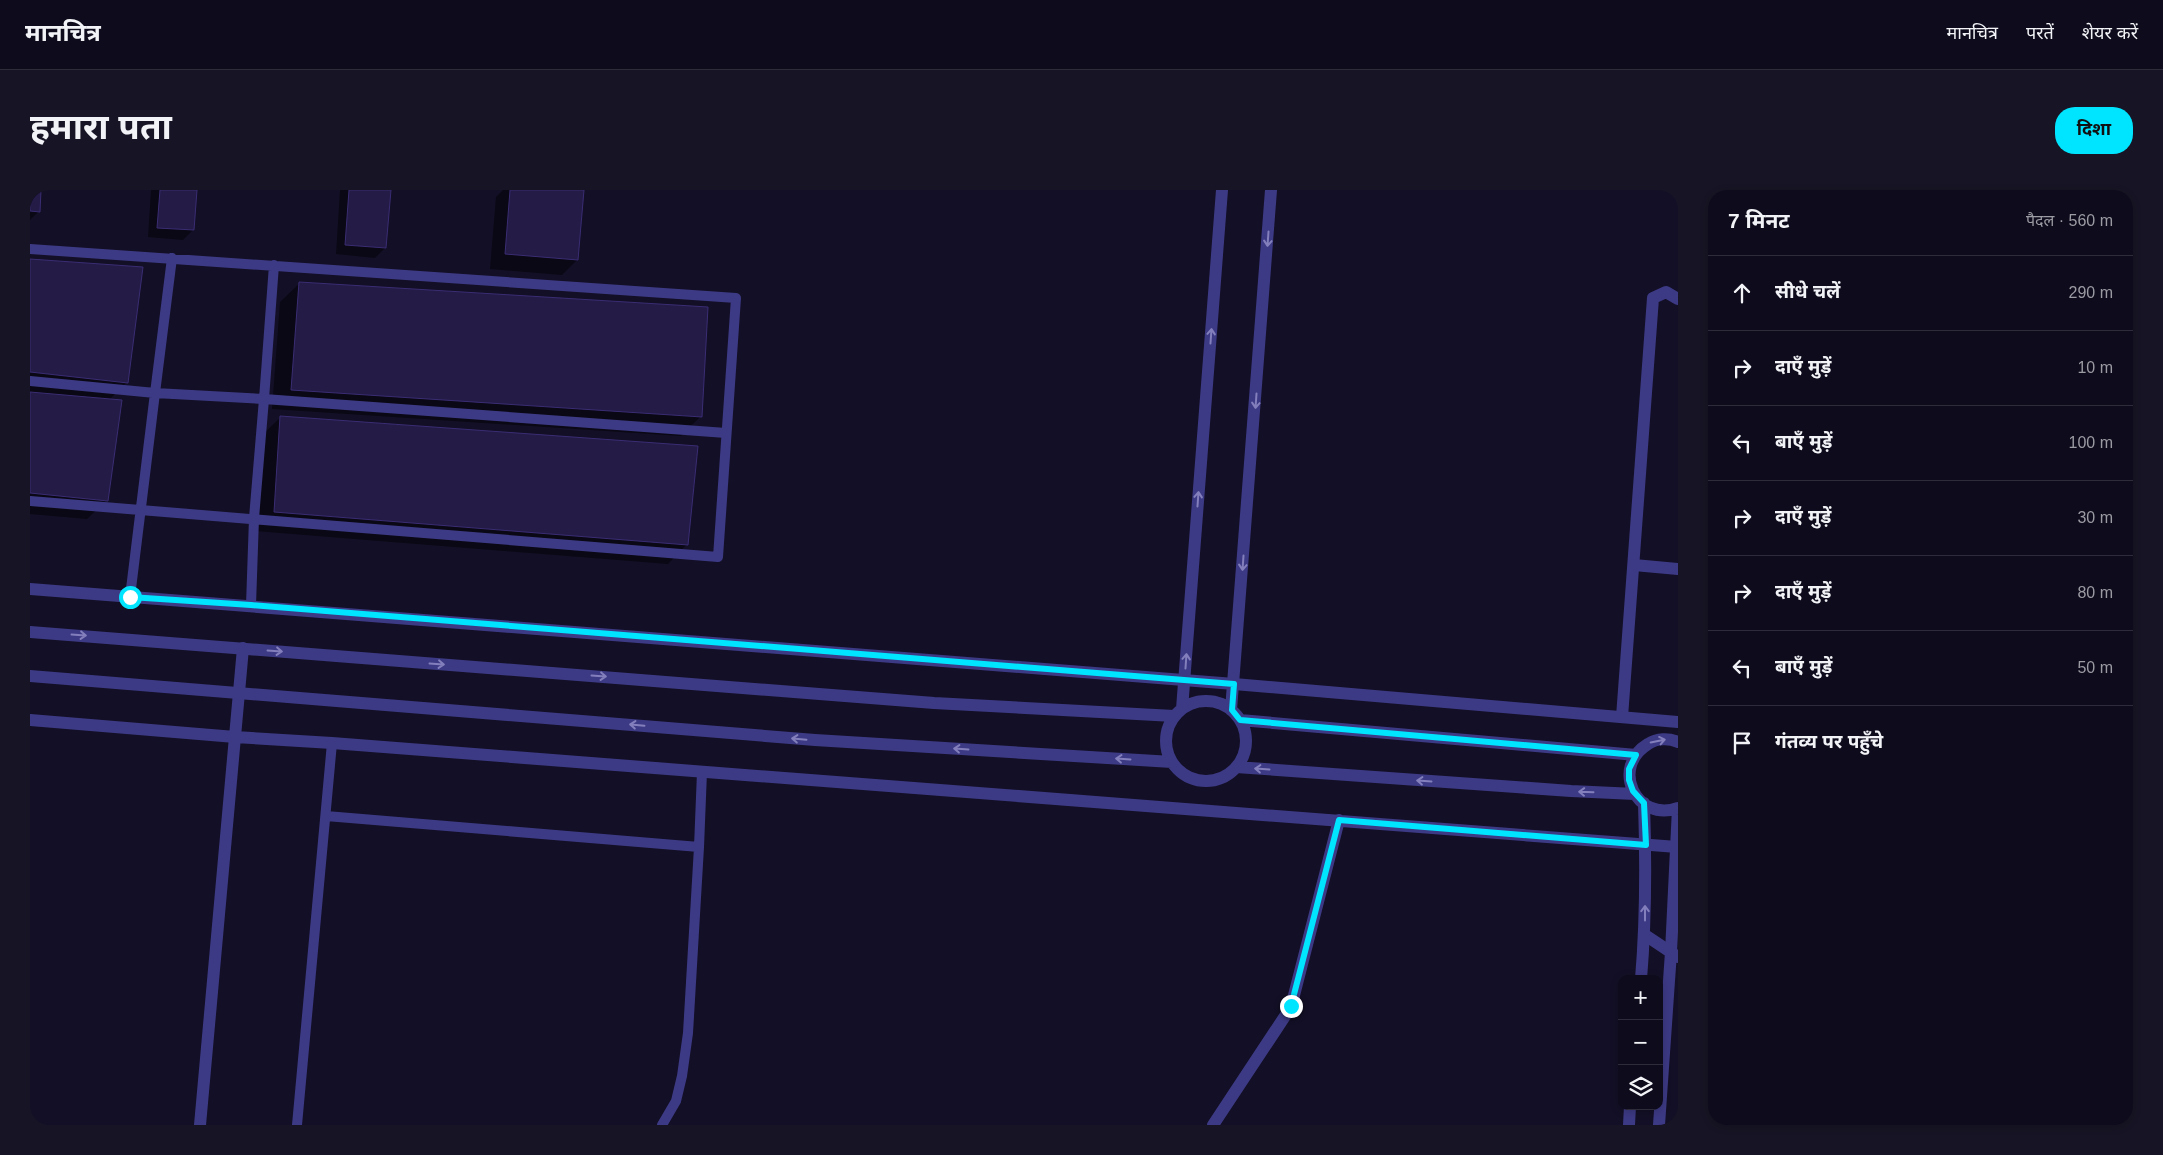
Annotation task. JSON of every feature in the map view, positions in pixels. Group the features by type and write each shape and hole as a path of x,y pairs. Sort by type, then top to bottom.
{"street":[{"path":"1222,190 1184,680 1178,713 1168,728 1166,742 1172,762 1186,776 1199,781 1213,781 1226,776 1236,767 1243,756 1246,744 1245,732 1236,715 1234,684 1271,190"},
{"path":"1622,717 1653,298 1666,292 1678,299"},
{"path":"1634,565 1678,568"},
{"path":"30,589 1234,684 1678,722"},
{"path":"30,632 934,703 1178,713 1195,702 1208,701 1221,704 1236,715 1636,755"},
{"path":"200,1125 243,648"},
{"path":"30,676 815,740 1172,762"},
{"path":"30,720 235,738 332,743 1677,847"},
{"path":"1641,975 1645,935 1646,845 1639,799 1629,780 1629,769 1641,748 1651,742 1664,739 1678,742"},
{"path":"1236,767 1561,791 1639,799 1659,810 1678,808 1675,954 1659,1125"},
{"path":"1213,1125 1291,1006 1339,820"},
{"path":"1645,935 1675,954"},
{"path":"1629,1125 1630,1110"}],"lane":[{"path":"30,249 736,298 718,557 30,501"},
{"path":"130,597 172,258"},
{"path":"251,605 254,518 274,265"},
{"path":"30,381 155,392 264,398 726,433"},
{"path":"297,1125 332,743"},
{"path":"662,1125 676,1101 686,1050 702,772"},
{"path":"326,816 699,847"}],"building":[{"path":"30,190 41,190 40,212 30,211"},
{"path":"160,190 197,190 194,230 157,228"},
{"path":"349,190 391,190 386,248 345,245"},
{"path":"510,190 584,190 578,260 505,254"},
{"path":"30,259 143,267 128,383 30,372"},
{"path":"299,282 708,307 702,417 291,390"},
{"path":"30,392 122,400 108,501 30,493"},
{"path":"280,416 698,446 688,545 274,512"}],"route":[{"path":"130,597 251,605 1234,684 1232,710 1240,720 1636,755 1629,769 1629,780 1633,791 1639,800 1644,803 1646,845 1339,820 1291,1006"}]}
